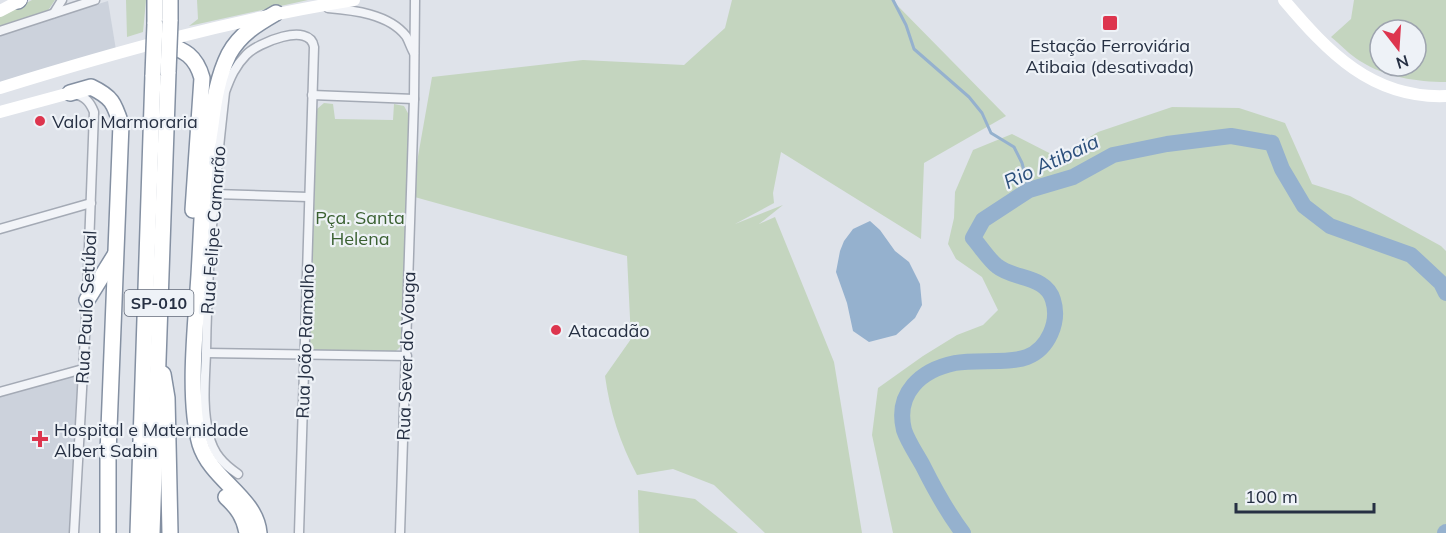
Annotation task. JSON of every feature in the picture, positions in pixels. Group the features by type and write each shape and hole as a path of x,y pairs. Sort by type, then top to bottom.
{"highway":[{"name":"SP-010","path":"152,533 158,338 161,74 155,24 155,0"},
{"name":"SP-010","path":"138,533 161,74 170,21 170,0"},
{"path":"260,533 259,523 250,507 211,466 200,445 196,422 195,353 206,156 220,75 236,43 252,27 276,13"},
{"path":"160,41 190,55 198,64 202,78 195,156 184,381 192,450 202,470 216,488 237,508 247,533"},
{"path":"70,93 91,87 108,94 116,107 121,124 108,454 108,533"},
{"path":"87,300 116,252"},
{"path":"158,338 167,398 170,533"}],"main road":[{"path":"0,11 19,0"},
{"path":"0,88 160,41 276,13 354,0"},
{"path":"1284,0 1317,39 1344,63 1368,78 1399,91 1446,96"},
{"path":"0,112 70,93"}],"street":[{"path":"54,13 62,0"},
{"path":"0,30 95,0"},
{"name":"Rua Sever do Vouga","path":"400,533 407,356 415,0"},
{"path":"314,7 374,16 394,25 406,37 415,57"},
{"name":"Rua Felipe Camarão","path":"238,474 224,465 209,436 204,391 209,245 225,92 234,70 247,54 261,44 276,38 297,35 310,37 313,40"},
{"name":"Rua João Ramalho","path":"299,533 313,40"},
{"name":"Rua Paulo Setúbal","path":"70,93 85,99 94,112 87,300 74,533"},
{"path":"312,94 414,99"},
{"path":"214,194 308,197"},
{"path":"0,229 91,203"},
{"path":"206,353 407,356"},
{"path":"0,392 83,369"}],"shaded area":[{"path":"108,1 116,50 0,84 0,34"},
{"name":"Hospital e Maternidade Albert Sabin","path":"83,369 74,533 0,533 0,392"}],"green space":[{"path":"32,0 55,0 47,12 0,28 0,17"},
{"path":"126,0 146,0 143,32 127,37"},
{"path":"197,0 308,0 189,26 198,19"},
{"path":"732,0 892,0 1006,116 924,163 921,239 781,152 773,193 774,203 735,224 783,205 759,224 775,217 834,362 862,533 765,533 714,485 673,469 637,475 617,427 605,376 631,339 627,256 411,196 432,77 583,60 684,65 725,28"},
{"path":"1354,0 1446,0 1446,82 1404,78 1428,78 1428,18 1368,18 1368,65 1356,59 1331,37 1351,19"},
{"name":"Pça. Santa Helena","path":"324,103 333,104 335,119 393,120 394,104 404,106 409,115 403,335 400,347 394,353 319,351 314,350 310,343 317,109"},
{"path":"1172,107 1239,108 1285,123 1312,184 1350,196 1441,246 1446,251 1446,533 893,533 872,435 878,388 957,335 983,325 998,310 982,277 956,259 948,244 954,218 955,192 973,150 1012,134 1057,157 1098,132"},
{"path":"638,490 695,499 738,533 639,533"}],"water":[{"path":"870,221 880,230 895,251 909,262 920,284 922,305 915,318 896,335 869,342 853,331 847,303 836,272 844,241 853,229"}],"waterway":[{"path":"893,0 906,25 914,49 969,97 982,113 991,133 1014,147 1022,163 1029,190"},
{"name":"Rio Atibaia","path":"963,533 942,501 908,439 902,417 903,405 913,385 931,371 955,363 1020,359 1034,353 1046,341 1055,317 1055,308 1049,292 1037,282 1012,274 997,266 973,238 983,220 1029,190 1073,177 1113,155 1167,144 1231,136 1272,143 1282,169 1304,206 1330,226 1411,255 1441,283 1446,293"}],"place":[{"name":"Estação Ferroviária Atibaia (desativada)","path":"1110,23"},
{"name":"Valor Marmoraria","path":"40,121"},
{"name":"Atacadão","path":"556,330"},
{"name":"Hospital e Maternidade Albert Sabin","path":"40,439"}]}
